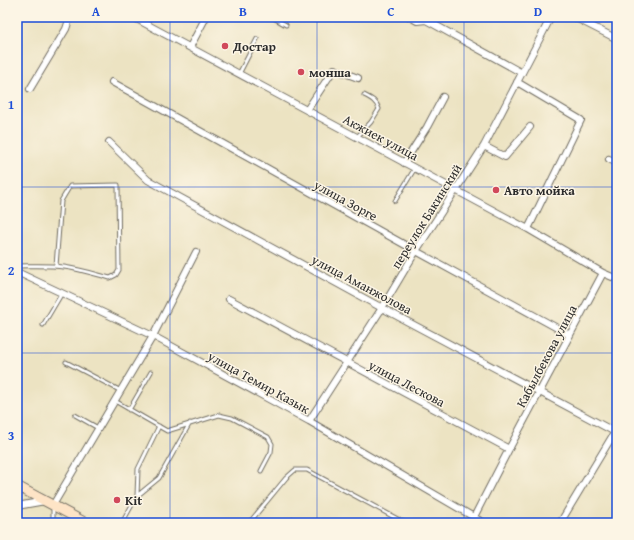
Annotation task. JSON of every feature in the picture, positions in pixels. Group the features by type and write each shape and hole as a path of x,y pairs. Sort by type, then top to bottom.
{"main road":[{"path":"17,486 86,523"}],"street":[{"path":"30,89 66,29 70,17"},
{"name":"Акжиек улица","path":"133,17 528,229 603,273 617,279"},
{"path":"190,47 206,17"},
{"path":"410,17 417,21 426,18 522,73"},
{"name":"переулок Бакинский","path":"309,421 484,146 551,17"},
{"path":"574,17 617,39"},
{"path":"307,110 334,69 358,78"},
{"name":"улица Зорге","path":"112,82 570,335"},
{"path":"517,82 582,120 528,229"},
{"path":"404,163 427,127 443,97"},
{"path":"484,146 504,157 530,127"},
{"name":"улица Аманжолова","path":"109,142 148,180 382,308 540,392 616,430"},
{"path":"609,159 617,163"},
{"path":"17,506 49,503 115,402 153,336 196,252"},
{"name":"улица Темир Казык","path":"17,272 153,336 309,421 484,523"},
{"name":"Кабылбекова улица","path":"509,449 603,273"},
{"name":"улица Лескова","path":"229,299 509,449"},
{"path":"560,523 616,430"},
{"path":"474,517 509,449"},
{"path":"293,523 294,521 298,523"}],"lane":[{"path":"272,17 286,25"},
{"path":"239,74 257,39"},
{"path":"356,137 372,122 379,110 377,104 373,100 364,95"},
{"path":"395,201 415,168"},
{"path":"17,266 38,265 66,267 110,278 116,275 119,270 118,185 70,186 61,201 56,266"},
{"path":"43,325 62,293"},
{"path":"66,362 121,391"},
{"path":"129,410 151,372"},
{"path":"115,402 167,430 219,415 232,418 268,437 272,444 271,452 261,471"},
{"path":"75,415 98,429"},
{"path":"122,523 137,496 159,478 190,423"},
{"path":"137,496 138,469 159,426"},
{"path":"249,523 286,478 295,470 307,470 405,523"},
{"path":"49,503 53,523"}],"place":[{"name":"Достар","path":"225,46"},
{"name":"монша","path":"301,72"},
{"name":"Авто мойка","path":"496,190"},
{"name":"Kit","path":"117,500"}]}
